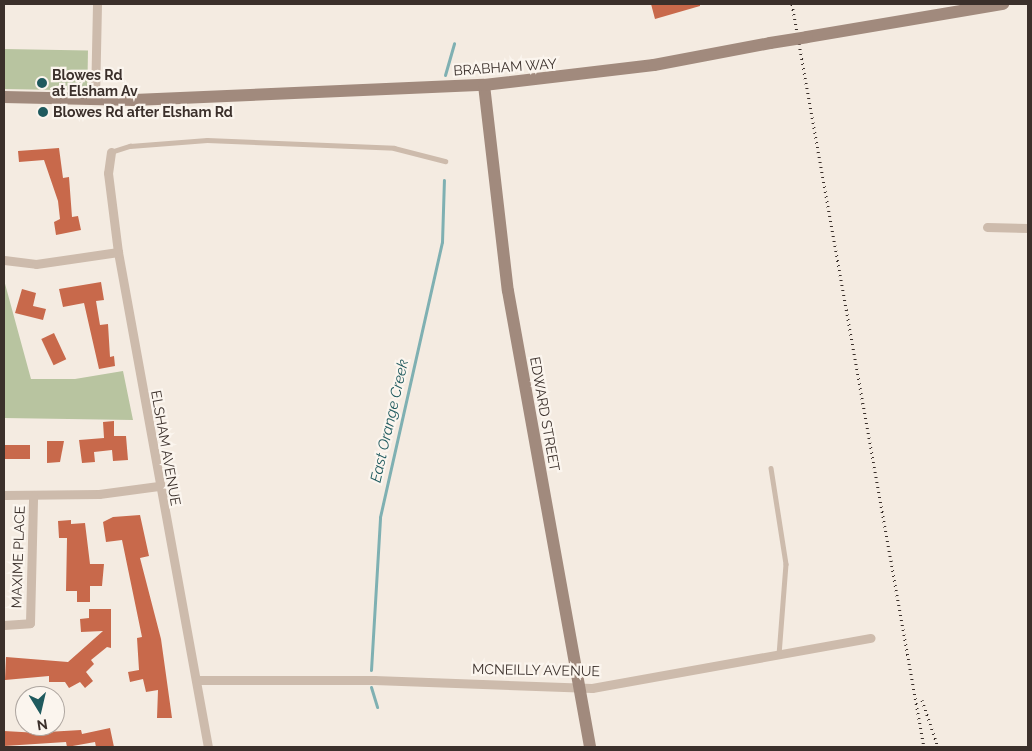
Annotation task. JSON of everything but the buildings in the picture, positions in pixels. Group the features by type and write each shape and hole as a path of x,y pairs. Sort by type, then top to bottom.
{"main road":[{"name":"BRABHAM WAY","path":"4,97 94,100 484,85 654,65 770,43 1002,4"},
{"name":"EDWARD STREET","path":"484,85 508,291 590,747"}],"street":[{"path":"94,100 97,4"},
{"name":"ELSHAM AVENUE","path":"111,152 108,172 118,252 158,486 208,747"},
{"path":"987,227 1028,228"},
{"path":"4,260 36,264 118,252"},
{"path":"4,496 99,494 158,486"},
{"name":"MAXIME PLACE","path":"4,625 30,624 33,496"},
{"name":"MCNEILLY AVENUE","path":"196,680 579,686 592,688 871,638"}],"lane":[{"path":"111,152 130,146 207,140 394,148 445,161"},
{"path":"771,468 786,564 778,656"}],"green space":[{"path":"4,49 88,50 87,90 4,89"},
{"path":"4,280 31,379 75,379 123,371 133,420 4,418"}],"waterway":[{"name":"East Orange Creek","path":"445,75 454,43"},
{"name":"East Orange Creek","path":"371,670 380,517 442,242 444,180"},
{"name":"East Orange Creek","path":"371,687 377,707"}],"railway":[{"path":"792,4 924,747"},
{"path":"922,700 938,747"}],"place":[{"name":"Blowes Rd at Elsham Av","path":"42,83"},
{"name":"Blowes Rd after Elsham Rd","path":"43,112"}]}
